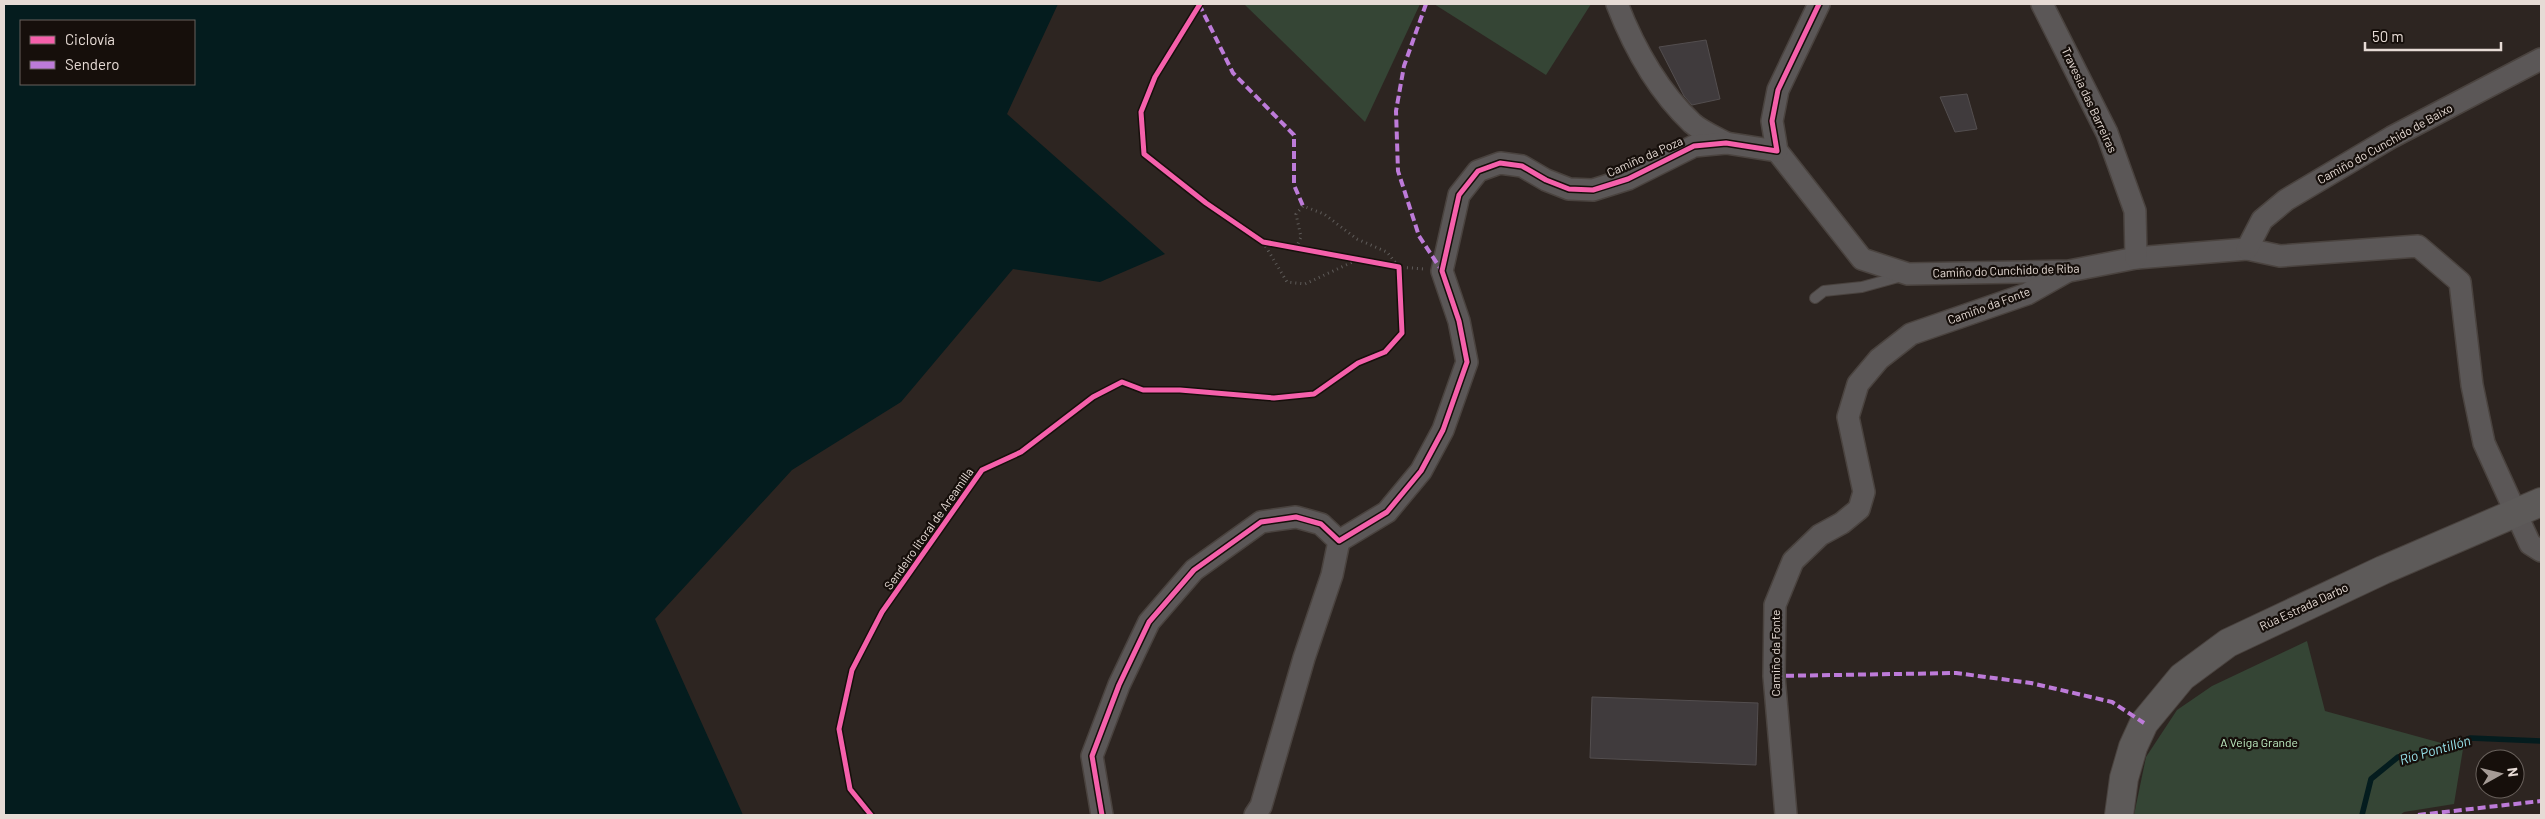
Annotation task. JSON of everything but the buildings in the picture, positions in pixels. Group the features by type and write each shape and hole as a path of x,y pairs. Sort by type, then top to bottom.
{"main road":[{"name":"Rúa Estrada Darbo","path":"2119,815 2124,778 2133,747 2144,723 2182,676 2228,643 2383,570 2517,514 2541,502"}],"street":[{"path":"1617,4 1632,41 1658,84 1694,124 1726,143"},
{"name":"Camiño do Cunchido de Riba","path":"1819,4 1778,90 1772,121 1777,150 1862,259 1908,274 2069,271 2136,258 2247,249 2280,256 2418,246 2460,282 2472,385 2484,444 2530,544 2541,551"},
{"name":"Travesia das Barreiras","path":"2042,4 2107,133 2135,210 2136,258"},
{"name":"Camiño do Cunchido de Baixo","path":"2247,249 2262,220 2286,200 2392,137 2541,59"},
{"name":"Camiño da Poza","path":"1442,271 1459,195 1478,171 1500,163 1522,166 1546,180 1570,189 1594,190 1628,178 1694,146 1726,143 1777,150"},
{"path":"1255,815 1261,806 1304,658 1332,575 1339,541 1388,512 1421,470 1443,430 1467,362 1459,320 1442,271"},
{"name":"Camiño da Fonte","path":"1786,815 1774,676 1776,605 1792,561 1820,535 1842,522 1859,508 1864,492 1848,417 1858,384 1879,359 1911,334 2027,294 2069,271"},
{"path":"1102,815 1092,756 1119,686 1149,622 1194,570 1261,522 1296,517 1321,524 1339,541"}],"lane":[{"path":"1815,298 1824,291 1862,287 1908,274"}],"path":[{"path":"1200,4 1155,76 1141,112 1144,154 1206,203 1263,242 1399,267 1442,271"},
{"path":"1296,248 1301,237 1296,214 1303,206 1324,214 1357,239 1387,252 1399,267"},
{"path":"1263,242 1287,282 1305,284 1359,259"}],"green space":[{"path":"1244,4 1420,4 1365,122"},
{"path":"1434,4 1591,4 1546,75"},
{"name":"A Veiga Grande","path":"2307,641 2325,711 2463,749 2454,804 2404,812 2400,815 2134,815 2146,757 2177,710 2212,686"}],"water":[{"path":"4,4 1058,4 1007,114 1165,254 1100,282 1013,269 901,402 792,470 655,619 743,815 4,815"}],"waterway":[{"name":"Río Pontillón","path":"2362,815 2371,779 2398,757 2441,750 2470,738 2541,741"}],"marked path":[{"path":"1199,4 1233,73 1294,135 1294,185 1303,206"},
{"path":"1426,4 1404,66 1396,111 1398,171 1419,236 1442,271"},
{"path":"1774,676 1956,673 2031,683 2112,702 2144,723"},
{"path":"2418,815 2541,801"}],"cycle path":[{"name":"Sendeiro litoral de Areamilla","path":"871,815 850,789 839,729 852,670 882,612 982,470 1021,452 1093,397 1122,382 1143,390 1180,390 1274,398 1314,394 1358,363 1385,352 1402,333 1399,267 1263,242 1206,203 1144,154 1141,112 1155,77 1200,4"},
{"path":"1102,815 1092,756 1119,685 1149,622 1194,570 1261,522 1296,517 1321,524 1339,541 1387,512 1421,471 1443,430 1467,362 1459,321 1442,271 1459,195 1478,171 1500,163 1522,166 1546,180 1569,189 1593,190 1628,179 1694,146 1726,143 1777,151 1772,121 1778,90 1819,4"}]}
